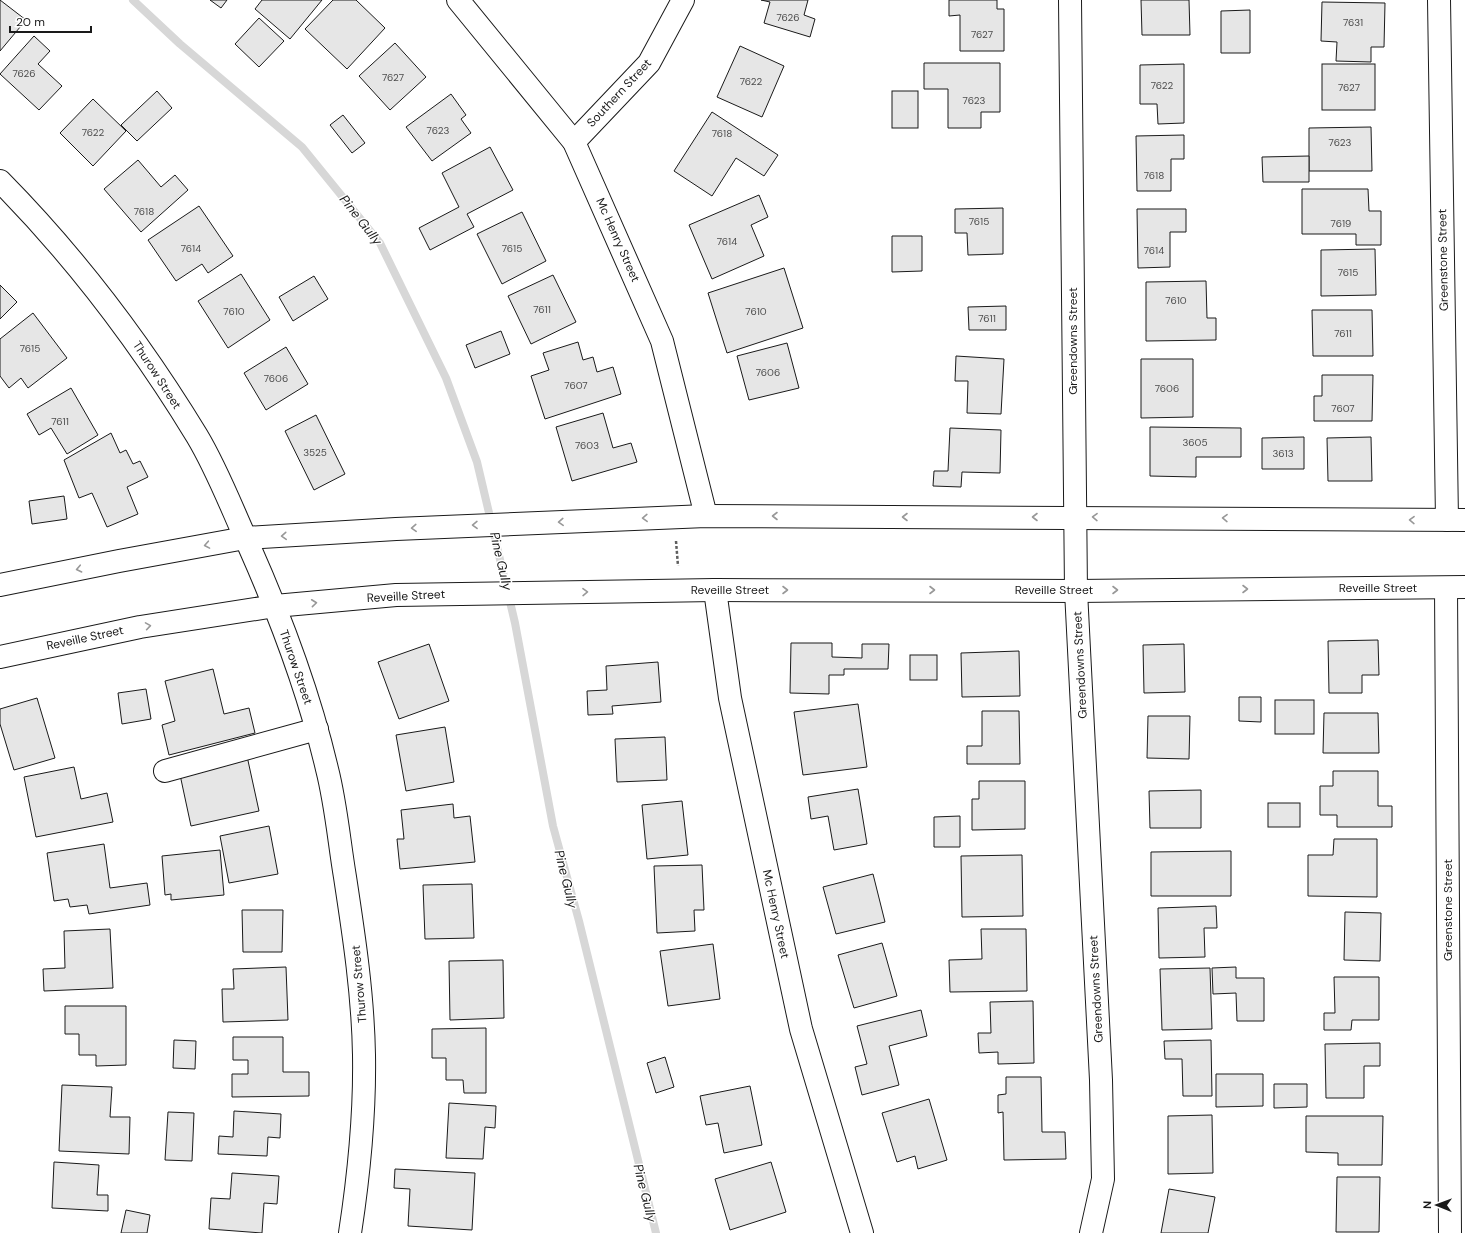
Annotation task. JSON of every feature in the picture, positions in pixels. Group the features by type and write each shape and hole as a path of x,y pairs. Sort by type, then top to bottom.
{"street":[{"name":"Mc Henry Street","path":"458,0 574,142 662,341 706,516"},
{"name":"Southern Street","path":"574,142 649,63 683,0"},
{"name":"Greendowns Street","path":"1070,0 1074,517 1076,590 1103,1179 1091,1233"},
{"name":"Greenstone Street","path":"1439,0 1456,520"},
{"name":"Thurow Street","path":"0,181 93,285 124,326 198,438 223,487 276,606 317,729 328,773 336,818 357,951 362,1009 364,1055 363,1112 360,1160 350,1233"},
{"path":"0,585 120,560 245,538 453,526 706,516 1456,520"},
{"name":"Greenstone Street","path":"1450,1233 1456,588"},
{"name":"Reveille Street","path":"0,656 140,627 276,606 396,595 681,590 1456,588"},
{"name":"Mc Henry Street","path":"715,590 730,698 801,1029 862,1233"},
{"path":"165,771 317,729"}],"path":[{"path":"673,517 681,590"}],"building":[{"path":"0,0 26,20 0,51"},
{"path":"210,0 227,0 221,8"},
{"path":"262,0 322,0 290,39 255,9"},
{"path":"333,0 356,0 385,28 347,69 305,29"},
{"path":"761,0 808,0 804,15 815,19 810,37 764,23 770,2"},
{"path":"949,0 997,0 997,9 1004,9 1004,51 960,51 960,15 949,16"},
{"path":"1141,0 1189,0 1190,35 1142,35"},
{"path":"1322,2 1385,3 1384,47 1371,47 1371,62 1336,61 1337,42 1321,41"},
{"path":"1250,10 1250,53 1221,53 1221,11"},
{"path":"259,18 284,41 259,67 235,44"},
{"path":"34,36 50,51 38,64 62,86 39,110 0,74"},
{"path":"395,43 426,77 390,110 359,76"},
{"path":"740,46 784,66 762,117 717,97"},
{"path":"924,63 1000,63 1000,112 981,112 981,128 948,128 948,89 924,89"},
{"path":"1184,64 1184,123 1158,124 1157,104 1140,104 1140,65"},
{"path":"1322,64 1375,64 1375,110 1322,110"},
{"path":"157,91 172,108 137,141 121,125"},
{"path":"892,91 918,91 918,128 892,128"},
{"path":"451,94 466,115 461,119 471,133 432,161 406,127"},
{"path":"93,99 126,131 93,166 60,133"},
{"path":"712,112 778,155 764,176 736,158 712,196 674,171"},
{"path":"343,115 365,143 352,153 330,125"},
{"path":"1371,127 1372,171 1309,171 1309,128"},
{"path":"1184,135 1184,159 1171,159 1171,191 1137,191 1136,136"},
{"path":"490,147 513,190 467,214 474,227 430,250 419,228 459,207 442,173"},
{"path":"1309,156 1309,182 1263,182 1262,157"},
{"path":"138,160 161,187 175,175 188,190 141,232 104,189"},
{"path":"1302,189 1368,189 1369,211 1381,211 1381,245 1356,245 1356,234 1302,234"},
{"path":"759,195 768,217 751,225 764,256 712,279 689,225"},
{"path":"199,206 233,256 208,273 202,264 176,281 148,240"},
{"path":"1003,208 1003,254 968,255 967,233 955,233 955,209"},
{"path":"1137,209 1186,209 1186,232 1170,232 1170,267 1138,268"},
{"path":"522,212 546,261 502,284 477,234"},
{"path":"892,236 922,236 922,271 892,272"},
{"path":"1375,249 1376,295 1321,296 1321,250"},
{"path":"784,268 803,328 727,353 708,293"},
{"path":"241,274 270,320 228,348 198,301"},
{"path":"553,275 576,322 531,344 508,296"},
{"path":"314,276 328,299 293,321 279,297"},
{"path":"1206,281 1207,318 1216,318 1216,340 1146,341 1146,282"},
{"path":"0,285 17,302 0,319"},
{"path":"1006,306 1006,330 969,330 968,307"},
{"path":"1312,310 1372,310 1373,356 1313,356"},
{"path":"33,313 67,358 28,388 21,378 9,388 0,376 0,339"},
{"path":"501,331 510,354 475,368 466,345"},
{"path":"578,342 583,360 593,357 597,372 613,367 621,394 545,419 531,376 549,370 543,353"},
{"path":"787,343 799,388 749,400 737,356"},
{"path":"286,347 308,384 266,410 244,373"},
{"path":"956,356 1004,359 1001,414 967,413 968,381 955,381"},
{"path":"1141,359 1193,359 1193,417 1141,418"},
{"path":"1322,375 1373,375 1372,421 1314,421 1314,396 1322,396"},
{"path":"71,388 98,435 67,454 51,428 39,435 27,414"},
{"path":"603,413 613,448 631,443 637,462 572,481 556,427"},
{"path":"316,415 345,474 314,490 285,431"},
{"path":"1150,427 1241,428 1241,457 1196,457 1196,477 1150,476"},
{"path":"950,428 1001,430 1000,473 962,472 961,487 933,486 934,471 948,471"},
{"path":"111,433 120,453 126,450 133,464 140,461 148,477 127,487 138,514 107,527 92,493 79,498 64,460"},
{"path":"1304,437 1304,469 1262,469 1262,438"},
{"path":"1371,437 1372,481 1328,481 1327,438"},
{"path":"64,496 67,519 32,524 29,501"},
{"path":"1378,640 1379,675 1362,675 1362,693 1329,693 1328,641"},
{"path":"791,643 832,643 832,657 862,658 862,644 889,644 888,669 844,669 844,675 829,675 829,694 790,693"},
{"path":"429,644 449,701 399,719 378,662"},
{"path":"1184,644 1185,692 1144,693 1143,645"},
{"path":"1019,651 1020,696 962,697 961,653"},
{"path":"910,655 937,655 937,680 910,680"},
{"path":"658,662 661,702 612,706 613,714 588,715 587,691 607,690 606,666"},
{"path":"213,669 224,714 249,708 255,733 169,755 162,725 175,721 165,681"},
{"path":"146,689 151,719 122,724 118,693"},
{"path":"1239,697 1261,697 1261,722 1239,721"},
{"path":"37,698 55,758 14,770 0,724 0,709"},
{"path":"1275,700 1314,700 1314,734 1275,734"},
{"path":"858,704 867,767 803,775 794,712"},
{"path":"982,711 1019,711 1020,764 967,764 967,746 982,746"},
{"path":"1324,713 1378,713 1379,753 1323,753"},
{"path":"1148,716 1190,716 1189,759 1147,758"},
{"path":"445,727 454,782 406,791 396,735"},
{"path":"665,737 667,780 617,782 615,739"},
{"path":"247,756 259,811 191,826 179,770"},
{"path":"74,767 81,799 107,793 113,822 36,837 24,777"},
{"path":"1333,771 1378,771 1378,806 1392,806 1392,827 1337,827 1337,815 1320,815 1320,786 1333,786"},
{"path":"979,781 1025,781 1025,829 972,830 972,799 979,799"},
{"path":"858,789 867,844 834,850 828,816 811,819 808,797"},
{"path":"1201,790 1201,828 1150,828 1149,791"},
{"path":"682,801 688,855 647,859 642,805"},
{"path":"1268,803 1300,803 1300,827 1268,827"},
{"path":"453,804 454,818 470,816 475,862 400,869 397,839 404,839 401,810"},
{"path":"960,816 960,847 934,847 934,817"},
{"path":"269,826 278,874 229,883 220,836"},
{"path":"1334,839 1377,839 1377,897 1308,896 1308,855 1333,855"},
{"path":"104,844 110,888 147,883 150,905 89,914 87,905 70,907 68,899 54,901 47,853"},
{"path":"220,850 224,895 171,900 171,894 165,895 162,856"},
{"path":"1231,851 1231,896 1151,896 1151,852"},
{"path":"1022,855 1023,916 962,917 961,856"},
{"path":"702,865 704,910 694,910 695,931 657,933 654,866"},
{"path":"873,874 885,922 836,934 823,887"},
{"path":"472,884 474,938 425,939 423,885"},
{"path":"1216,906 1217,928 1204,928 1205,957 1159,958 1158,908"},
{"path":"242,910 283,910 282,952 243,952"},
{"path":"1345,912 1381,913 1380,961 1344,960"},
{"path":"110,929 113,988 44,991 43,969 65,968 64,931"},
{"path":"981,929 1026,929 1027,991 950,992 949,960 982,959"},
{"path":"882,943 897,996 854,1008 838,955"},
{"path":"713,944 720,999 668,1006 660,951"},
{"path":"503,960 504,1018 450,1020 449,961"},
{"path":"286,967 288,1020 223,1022 222,989 234,989 233,969"},
{"path":"1236,967 1236,978 1264,978 1264,1021 1237,1021 1236,993 1213,994 1212,968"},
{"path":"1210,968 1212,1029 1162,1030 1160,969"},
{"path":"1334,977 1379,977 1379,1020 1352,1020 1351,1030 1324,1030 1324,1013 1335,1013"},
{"path":"1033,1001 1034,1063 998,1064 998,1052 979,1053 978,1033 991,1033 990,1002"},
{"path":"65,1006 126,1006 126,1065 96,1066 96,1055 79,1055 79,1034 65,1034"},
{"path":"921,1010 927,1036 889,1046 899,1085 862,1095 855,1067 867,1064 857,1026"},
{"path":"486,1028 486,1093 464,1093 463,1080 446,1080 446,1058 432,1058 432,1029"},
{"path":"233,1037 283,1037 283,1072 309,1072 309,1096 232,1097 232,1074 248,1074 248,1060 233,1060"},
{"path":"174,1040 196,1041 195,1069 173,1068"},
{"path":"1211,1040 1212,1096 1183,1096 1182,1059 1165,1059 1164,1041"},
{"path":"1380,1043 1380,1066 1364,1066 1364,1098 1326,1098 1325,1044"},
{"path":"665,1057 674,1087 656,1093 647,1063"},
{"path":"1216,1074 1263,1074 1263,1106 1216,1107"},
{"path":"1006,1077 1041,1077 1042,1132 1065,1132 1066,1159 1004,1160 1003,1112 998,1113 998,1095 1006,1094"},
{"path":"1274,1084 1307,1084 1307,1107 1274,1108"},
{"path":"62,1085 112,1087 110,1117 130,1117 129,1154 59,1151"},
{"path":"750,1086 762,1145 724,1153 718,1123 706,1125 700,1096"},
{"path":"929,1099 947,1160 918,1169 915,1156 897,1162 882,1113"},
{"path":"449,1103 496,1106 495,1128 485,1127 483,1159 446,1158"},
{"path":"234,1111 281,1114 280,1138 268,1137 267,1156 218,1154 219,1136 233,1137"},
{"path":"168,1112 194,1113 192,1161 165,1160"},
{"path":"1212,1115 1213,1173 1168,1174 1168,1116"},
{"path":"1306,1116 1383,1116 1382,1165 1338,1165 1338,1153 1306,1152"},
{"path":"54,1162 99,1165 97,1195 108,1195 108,1211 52,1208"},
{"path":"771,1162 786,1212 730,1230 715,1179"},
{"path":"395,1169 475,1173 472,1230 408,1226 410,1189 394,1188"},
{"path":"232,1173 279,1176 277,1204 264,1203 262,1233 209,1229 211,1198 230,1199"},
{"path":"1337,1177 1380,1177 1379,1232 1336,1232"},
{"path":"1169,1189 1215,1197 1208,1233 1161,1233"},
{"path":"126,1210 150,1215 147,1233 121,1233"}],"waterway":[{"name":"Pine Gully","path":"133,0 180,44 302,147 380,243 446,378 477,462 515,623 553,826 579,921 656,1233"}]}
